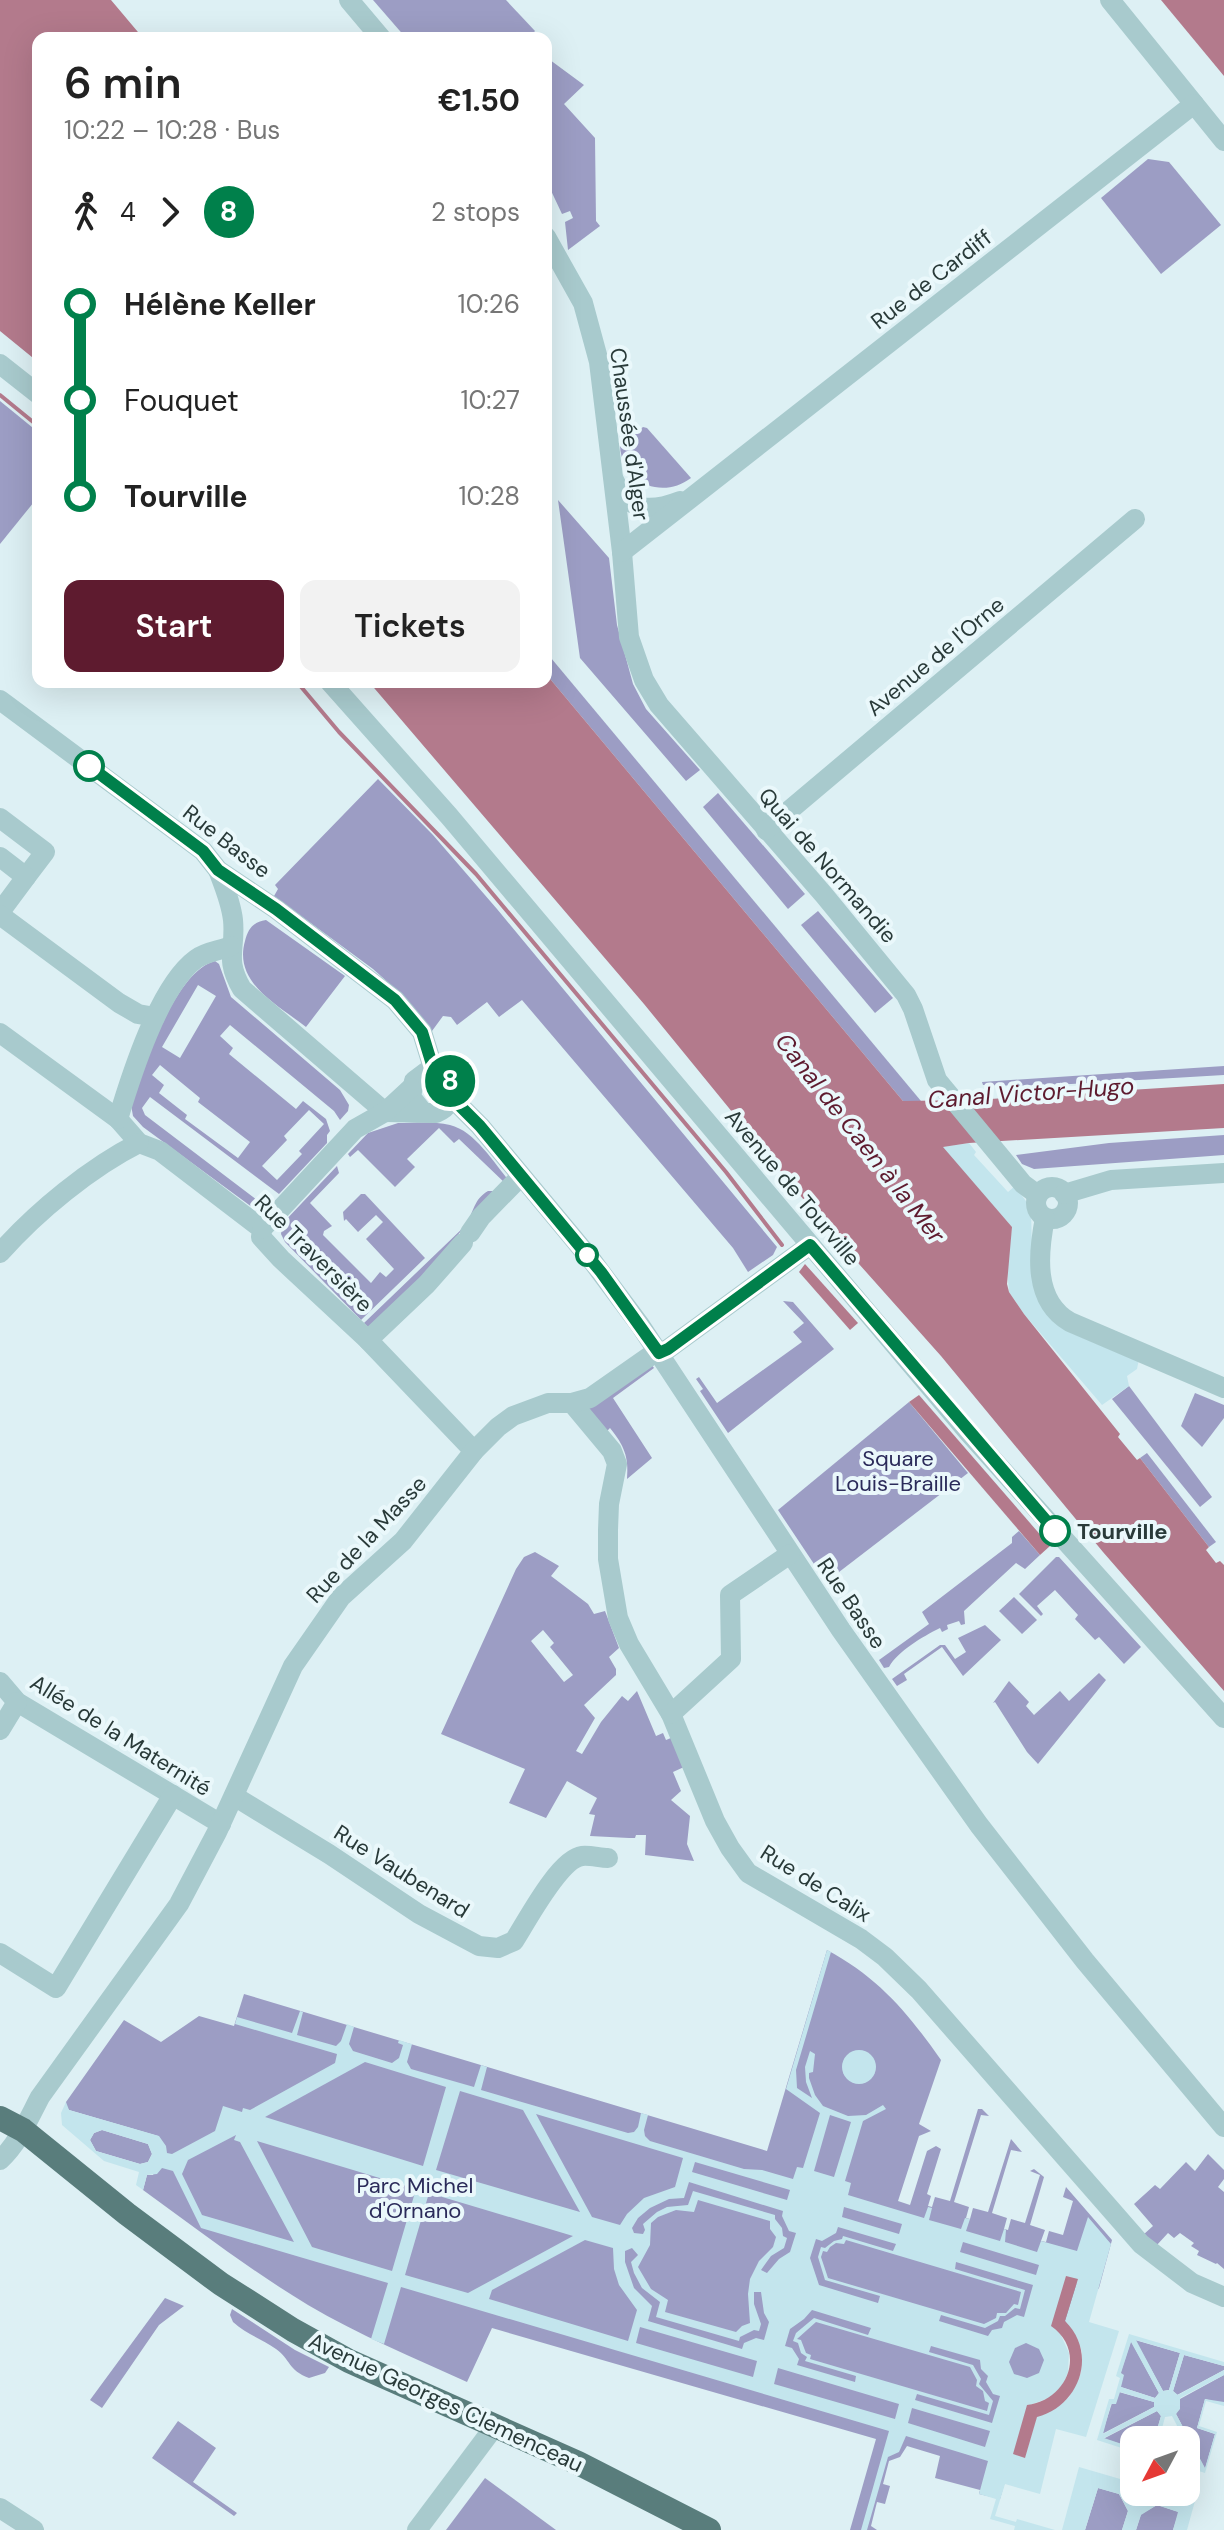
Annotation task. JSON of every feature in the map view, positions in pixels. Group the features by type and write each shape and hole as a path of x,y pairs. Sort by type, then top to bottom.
{"main road":[{"name":"Avenue Georges Clemenceau","path":"0,2118 23,2130 127,2214 263,2312 340,2357 578,2463 709,2530"}],"street":[{"path":"349,0 376,32"},
{"path":"1110,0 1224,141"},
{"name":"Rue de Cardiff","path":"622,552 1194,104"},
{"name":"Chaussée d'Alger","path":"552,248 583,303 599,362 622,552"},
{"path":"0,364 32,389"},
{"name":"Rue de Cardiff","path":"613,477 620,492 640,508 664,507 698,492"},
{"name":"Avenue de l'Orne","path":"766,830 1135,519"},
{"name":"Quai de Normandie","path":"622,552 629,637 644,680 659,705 824,895 906,995 937,1080 1023,1184 1038,1195"},
{"name":"Avenue de Tourville","path":"335,688 449,816 1017,1488 1224,1718"},
{"name":"Rue Basse","path":"1,704 203,851 218,870 342,958 410,1016 422,1032 434,1071 450,1080 453,1099 480,1126 601,1272 659,1353 861,1661 997,1850 1224,2127"},
{"path":"0,818 45,852 0,913 119,1003 138,1014 155,1017"},
{"path":"0,857 26,877"},
{"path":"218,870 233,923 233,974 242,989 385,1112 436,1113 453,1099"},
{"path":"233,923 251,907 276,909"},
{"path":"118,1119 133,1069 155,1017 182,973 207,952 231,946"},
{"path":"0,1033 118,1119 139,1143 120,1152 7,1233 0,1253"},
{"path":"262,1229 355,1129 385,1112 411,1088 419,1075 434,1071"},
{"path":"347,1079 357,1097 359,1109 355,1129"},
{"path":"411,1088 415,1105 422,1111"},
{"name":"Rue Traversière","path":"139,1143 160,1151 262,1229 261,1237 281,1259 368,1340 474,1451"},
{"path":"1064,1194 1111,1180 1224,1173"},
{"path":"368,1340 427,1284 481,1217 521,1176"},
{"path":"1053,1187 1064,1194 1067,1202 1065,1211 1054,1219 1045,1218 1036,1208 1038,1195 1044,1189 1053,1187"},
{"path":"1045,1218 1039,1255 1046,1296 1064,1318 1224,1388"},
{"name":"Rue de la Masse","path":"0,2160 23,2130 40,2097 179,1904 221,1824 271,1709 310,1638 341,1597 403,1541 474,1451 513,1416 548,1403 572,1403 599,1393 668,1349 810,1245"},
{"name":"Rue de Calix","path":"572,1403 612,1451 615,1459 609,1504 608,1559 618,1618 629,1644 671,1714 739,1872 834,1921 885,1957 919,1990 1141,2244 1192,2283 1224,2297"},
{"path":"671,1714 731,1659 730,1595 790,1554"},
{"name":"Allée de la Maternité","path":"0,1682 17,1702 221,1824"},
{"path":"0,1730 17,1702"},
{"path":"0,1953 56,1988 173,1795"},
{"name":"Rue Vaubenard","path":"234,1796 419,1914 488,1948 507,1946 514,1941 554,1879 568,1863 580,1856 608,1858"},
{"path":"417,2530 495,2426"},
{"path":"0,2508 34,2530"}],"green space":[{"path":"373,0 506,0 535,31 534,32 401,32"},
{"path":"552,61 584,85 564,104 595,138 596,221 600,226 568,250 565,222 573,218 570,211 562,214 552,193"},
{"path":"1148,159 1169,162 1221,225 1161,274 1101,198"},
{"path":"0,401 32,427 32,504 0,544"},
{"path":"643,427 691,478 680,484 656,487 645,484 628,470 620,446"},
{"path":"558,500 609,558 617,625 633,684 646,709 700,770 686,781 580,658"},
{"path":"552,659 921,1101 903,1101 552,681"},
{"path":"378,779 433,835 497,909 777,1247 773,1255 748,1272 733,1248 522,1000 499,1017 487,1002 457,1025 451,1017 443,1016 432,1031 401,994 373,969 274,896 278,889 275,885"},
{"path":"718,793 805,894 788,909 703,807"},
{"path":"818,911 893,998 875,1013 801,925"},
{"path":"266,920 345,976 306,1027 260,992 246,969 243,956 248,933 254,924"},
{"path":"215,961 219,964 231,997 340,1090 349,1105 340,1120 334,1111 230,1025 220,1036 233,1048 229,1054 296,1109 303,1101 326,1119 330,1131 327,1143 279,1194 150,1097 142,1108 145,1115 257,1200 268,1205 260,1213 143,1127 133,1116 131,1105 162,1023 186,983 200,969","holes":["198,985 216,996 180,1058 162,1047","160,1065 200,1098 198,1102 250,1142 238,1158 185,1119 187,1115 159,1093 164,1085 152,1075","309,1110 324,1124 299,1151 302,1154 277,1180 262,1166 287,1140 284,1136"]},
{"path":"1224,1066 1224,1075 1037,1086 983,1085 982,1082"},
{"path":"398,1123 437,1123 459,1128 483,1149 510,1182 507,1185 459,1139 454,1143 439,1128 407,1159 415,1167 395,1187 358,1150 350,1157 348,1154 368,1133"},
{"path":"1224,1135 1224,1155 1034,1169 1022,1164 1016,1155 1109,1143"},
{"path":"337,1166 339,1173 310,1203 332,1226 323,1235 371,1283 380,1272 386,1277 394,1269 366,1239 383,1222 376,1215 358,1232 346,1219 344,1221 343,1212 361,1194 365,1194 425,1258 361,1320 285,1242 281,1234 283,1223"},
{"path":"488,1191 496,1191 373,1332 364,1323 466,1225 477,1202"},
{"path":"783,1301 793,1302 834,1349 728,1433 700,1391 703,1389 696,1379 699,1377 717,1403 802,1342 793,1332 804,1323"},
{"path":"651,1364 654,1368 613,1398 652,1458 627,1479 626,1458 619,1440 610,1428 607,1431 585,1409"},
{"path":"1129,1386 1212,1497 1200,1507 1112,1399"},
{"path":"1195,1393 1224,1405 1224,1418 1202,1447 1181,1426"},
{"name":"Square Louis-Braille","path":"909,1402 968,1473 826,1582 778,1510"},
{"path":"1147,1453 1216,1542 1209,1547 1140,1458"},
{"path":"1019,1531 1040,1555 1025,1569 1016,1563 964,1611 965,1624 961,1625 959,1621 947,1625 948,1629 942,1632 940,1628 911,1645 889,1667 884,1668 879,1660 929,1624 922,1612 1012,1543 1012,1537"},
{"path":"535,1552 559,1566 551,1576 588,1604 594,1614 605,1611 619,1648 609,1657 616,1675 584,1705 595,1718 576,1751 582,1754 601,1722 622,1696 628,1701 637,1691 656,1736 663,1733 666,1740 671,1738 684,1767 673,1772 681,1791 671,1800 690,1816 687,1844 694,1861 645,1855 646,1835 636,1835 635,1838 590,1836 595,1815 589,1814 597,1798 567,1781 546,1818 509,1803 525,1769 441,1734 524,1557","holes":["543,1630 554,1643 550,1647 573,1675 564,1682 531,1641"]},
{"path":"1056,1557 1141,1647 1124,1664 1099,1637 1095,1640 1075,1619 1078,1615 1055,1590 1037,1606 1043,1614 1041,1616 1019,1594"},
{"path":"1014,1597 1037,1620 1022,1634 999,1611"},
{"path":"985,1625 1001,1640 963,1676 942,1647 904,1674 907,1680 897,1686 892,1679 940,1645 945,1645 955,1659 966,1652 958,1638"},
{"path":"1099,1673 1106,1680 1038,1764 993,1703 1009,1681 1029,1702 1026,1706 1034,1715 1060,1691 1069,1701"},
{"name":"Parc Michel d'Ornano","path":"827,1950 862,1972 891,1998 941,2060 919,2124 931,2131 919,2136 898,2201 910,2205 927,2151 936,2146 941,2149 927,2194 931,2196 928,2206 932,2207 935,2197 950,2201 978,2109 982,2109 989,2116 981,2115 954,2202 969,2207 966,2218 970,2219 973,2208 988,2212 1011,2139 1022,2152 1011,2150 992,2213 1007,2218 1004,2229 1008,2230 1011,2219 1025,2223 1040,2175 1030,2171 1034,2169 1044,2177 1030,2225 1045,2230 1041,2241 1046,2242 1049,2231 1063,2235 1073,2201 1063,2197 1066,2187 1112,2240 1099,2288 1060,2333 1027,2405 1000,2499 979,2494 980,2490 935,2478 940,2456 907,2446 900,2457 889,2461 883,2484 890,2486 885,2504 877,2502 871,2526 877,2530 850,2530 876,2439 492,2328 467,2382 327,2316 245,2264 143,2190 147,2175 153,2175 166,2147 158,2136 69,2110 66,2106 124,2020 161,2042 199,2016 234,2026 244,1994 767,2151"},
{"path":"102,2130 148,2144 152,2154 148,2162 140,2164 96,2151 90,2140 94,2133"},
{"path":"1208,2154 1224,2170 1224,2179 1218,2187 1224,2192 1224,2269 1197,2255 1199,2251 1191,2246 1194,2243 1180,2233 1174,2238 1168,2233 1156,2246 1143,2235 1153,2226 1134,2204 1155,2185 1160,2189 1186,2162 1195,2171"},
{"path":"165,2298 184,2306 159,2325 102,2408 90,2400"},
{"path":"232,2309 295,2350 329,2367 325,2373 309,2378 302,2375 276,2349 233,2322 230,2315"},
{"path":"1135,2340 1180,2353 1169,2390 1163,2391"},
{"path":"1131,2341 1159,2393 1155,2398 1121,2387 1120,2374"},
{"path":"1184,2355 1224,2366 1224,2370 1177,2395 1173,2391"},
{"path":"1224,2375 1224,2404 1205,2399 1198,2426 1182,2426 1176,2414 1180,2399"},
{"path":"1119,2392 1154,2402 1154,2407 1102,2434 1112,2403"},
{"path":"1157,2411 1161,2416 1158,2426 1128,2426"},
{"path":"178,2421 216,2448 193,2482 237,2513 234,2516 152,2458"},
{"path":"1200,2429 1215,2434 1205,2469 1200,2460"},
{"path":"1120,2430 1120,2444 1103,2439"},
{"path":"485,2478 556,2530 446,2530"},
{"path":"1098,2488 1119,2494 1120,2506 1125,2506 1128,2511 1122,2530 1085,2530"},
{"path":"1155,2506 1179,2512 1173,2530 1136,2530 1141,2514"}],"shaded area":[{"path":"969,1143 976,1152 974,1155 1008,1192 1015,1186 1031,1208 1032,1253 1041,1299 1139,1359 1137,1369 1127,1376 1129,1386 1102,1405 1009,1292 1007,1266 1012,1227 942,1147"},
{"path":"827,1950 831,1952 796,2070 797,2088 812,2098 805,2067 810,2051 815,2054 813,2072 809,2073 809,2078 823,2106 848,2116 866,2115 883,2105 886,2109 863,2121 845,2181 851,2183 848,2195 924,2218 928,2207 932,2208 929,2220 961,2229 965,2218 970,2219 966,2231 1000,2241 1004,2229 1005,2242 1037,2252 1041,2241 1077,2251 1088,2217 1111,2244 1089,2322 1119,2331 1086,2437 1056,2429 1040,2494 1005,2484 995,2516 1055,2530 1014,2530 1015,2526 990,2519 996,2499 979,2494 988,2461 906,2436 899,2452 888,2457 867,2530 861,2530 889,2431 401,2287 384,2344 371,2339 388,2283 201,2228 173,2171 162,2168 157,2174 147,2175 143,2190 136,2185 139,2172 104,2161 62,2125 61,2113 66,2102 69,2110 159,2136 167,2153 172,2154 215,2131 223,2106 242,2112 243,2108 250,2110 335,2063 337,2054 235,2024 237,2017 292,2033 300,2011 303,2012 297,2035 336,2046 347,2024 354,2027 349,2044 353,2051 392,2063 399,2058 403,2045 398,2043 399,2040 412,2044 407,2062 411,2069 474,2087 481,2065 487,2067 481,2090 628,2133 638,2127 641,2113 648,2115 644,2130 650,2141 744,2169 762,2170 793,2179 797,2167 803,2168 820,2113 786,2089","holes":["365,2062 446,2087 423,2166 265,2117","460,2091 523,2110 580,2212 436,2170","536,2114 683,2158 675,2187 644,2198 620,2225 592,2217","830,2115 851,2122 834,2177 814,2171","102,2130 148,2144 152,2154 148,2162 140,2164 96,2151 90,2140 94,2133","236,2135 234,2140 240,2142 294,2242 202,2215 182,2174 188,2160","257,2141 416,2189 392,2271 312,2247","695,2162 790,2190 787,2200 692,2172","689,2182 783,2211 789,2231 796,2233 790,2252 767,2273 761,2270 771,2256 784,2248 787,2238 783,2236 775,2215 693,2191 688,2205 667,2207 643,2224 643,2234 634,2233 632,2228 638,2218 669,2199 684,2198","429,2193 573,2236 468,2293 405,2275","698,2200 770,2221 770,2229 776,2237 773,2247 759,2261 750,2279 750,2323 736,2332 665,2312 668,2300 651,2289 638,2267 650,2245 651,2223 676,2210 694,2212","844,2207 902,2224 899,2234 842,2217","838,2227 896,2244 893,2251 843,2236 825,2248 821,2247 818,2257 825,2280 880,2296 878,2303 819,2285 810,2258 816,2239 822,2241 836,2233","585,2240 613,2248 619,2285 637,2310 628,2341 489,2299 492,2290","846,2240 1021,2292 1018,2305 1014,2304 1006,2313 997,2313 996,2318 984,2324 828,2278 821,2257 823,2251 827,2252 836,2243 844,2244","963,2242 1039,2265 1036,2275 960,2252","632,2248 638,2255 631,2262 634,2273 642,2288 660,2302 656,2317 739,2341 740,2337 754,2330 759,2331 761,2324 754,2304 754,2292 761,2292 764,2313 769,2322 764,2340 756,2338 744,2343 742,2349 648,2321 652,2306 634,2288 625,2262 625,2251","956,2262 1033,2285 1024,2317 1017,2315 1004,2322 1002,2328 992,2330 988,2336 939,2321 941,2315 985,2328 1015,2308 1020,2309 1025,2290 955,2269","1077,2282 1065,2321 1082,2352 1081,2373 1069,2397 1059,2406 1037,2416 1025,2457 1027,2406 1052,2397 1064,2383 1069,2353 1055,2328","812,2310 871,2328 868,2335 814,2318 796,2333 793,2341 798,2343 801,2353 807,2357 805,2361 856,2376 855,2382 797,2365 799,2359 792,2348 785,2346 790,2329","816,2322 970,2367 977,2380 976,2386 983,2391 985,2401 989,2403 987,2411 810,2359 811,2355 806,2353 801,2340 797,2339","640,2327 757,2361 753,2377 636,2343","1026,2343 1039,2349 1044,2360 1039,2373 1027,2378 1014,2374 1009,2362 1015,2348","931,2346 980,2360 981,2369 988,2376 986,2382 993,2394 1000,2396 992,2423 915,2400 917,2394 989,2415 993,2401 979,2384 981,2379 973,2365 929,2352","778,2368 899,2404 895,2419 774,2384","912,2408 990,2431 985,2447 908,2423"]},
{"path":"859,2050 871,2055 876,2067 871,2079 859,2084 847,2079 842,2067 847,2055"},
{"path":"1129,2334 1224,2362 1224,2366 1184,2355 1173,2391 1178,2395 1224,2370 1224,2375 1180,2398 1180,2409 1176,2414 1182,2426 1177,2426 1172,2416 1165,2417 1163,2426 1158,2426 1161,2416 1157,2411 1128,2426 1120,2426 1120,2430 1104,2438 1120,2443 1120,2447 1097,2440 1109,2399 1114,2399 1120,2378 1116,2376","holes":["1136,2340 1180,2353 1169,2390 1163,2391","1131,2342 1159,2393 1155,2398 1121,2387 1124,2375 1121,2373","1120,2392 1154,2402 1154,2407 1103,2434 1111,2404 1116,2404"]},
{"path":"1205,2399 1224,2402 1224,2406 1206,2401 1198,2426"},
{"path":"1200,2426 1217,2432 1205,2473 1200,2471 1200,2459 1205,2468 1215,2434"},
{"path":"1079,2467 1120,2479 1120,2496 1098,2488 1085,2530 1062,2530"},
{"path":"1125,2506 1155,2506 1141,2515 1136,2530 1122,2530 1128,2511"},
{"path":"1160,2506 1194,2506 1187,2530 1173,2530 1178,2512"}],"water":[{"path":"0,0 111,0 138,32 32,32 32,357 0,331"},
{"path":"1161,0 1224,0 1224,76"},
{"name":"Canal de Caen à la Mer","path":"552,681 903,1101 974,1100 1224,1084 1224,1128 943,1147 1012,1227 1009,1292 1120,1434 1118,1437 1137,1460 1140,1458 1209,1547 1206,1550 1216,1563 1220,1561 1224,1565 1224,1691 1103,1552 941,1356 826,1227 644,1004 374,688 552,688"},
{"path":"805,1264 858,1323 850,1330 799,1272"},
{"path":"919,1395 1050,1546 1040,1555 909,1402"},
{"path":"1066,2276 1078,2279 1065,2321 1081,2348 1080,2377 1064,2402 1037,2417 1025,2458 1013,2454 1027,2405 1053,2394 1068,2373 1068,2348 1062,2336 1051,2326"}],"waterway":[{"path":"0,395 32,421"},
{"path":"302,688 339,732 476,874 726,1172 782,1245"}],"bus line":[{"name":"8","path":"89,766 203,851 218,870 276,909 395,1000 422,1032 434,1071 450,1080 453,1099 458,1106 480,1126 601,1272 659,1353 810,1245 1055,1531"}],"place":[{"name":"Tourville","path":"1055,1531"}],"water label":[{"name":"Canal Victor-Hugo","path":"1031,1093"}]}
